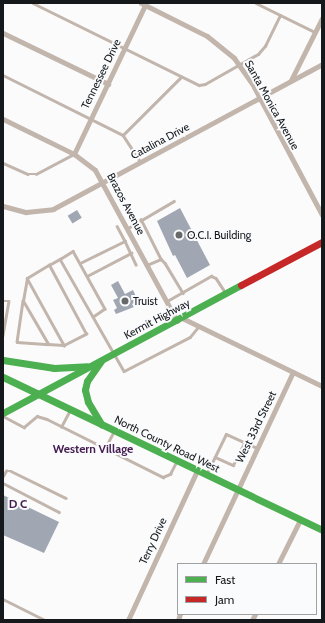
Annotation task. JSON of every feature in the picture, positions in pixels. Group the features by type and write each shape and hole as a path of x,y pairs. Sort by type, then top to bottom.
{"main road":[{"name":"Kermit Highway","path":"3,414 322,242"},
{"path":"3,360 54,368 90,366"},
{"path":"101,424 88,402 85,390 87,381 102,361"},
{"name":"North County Road West","path":"3,377 322,530"}],"street":[{"name":"Tennessee Drive","path":"74,154 125,48 144,4"},
{"name":"Santa Monica Avenue","path":"144,4 218,42 240,66 322,215"},
{"path":"291,80 322,18"},
{"path":"3,32 108,84"},
{"name":"Catalina Drive","path":"3,206 26,212 49,210 104,183 322,64"},
{"name":"Brazos Avenue","path":"3,119 74,154 95,170 104,183 166,301 179,319"},
{"path":"179,319 199,326 322,386"},
{"name":"West 33rd Street","path":"203,563 293,372"},
{"name":"Terry Drive","path":"128,620 197,470"},
{"path":"278,563 300,520"}],"lane":[{"path":"33,3 199,85 205,84 240,66 258,54 265,46 280,15"},
{"path":"256,3 315,32"},
{"path":"3,75 123,135 141,163"},
{"path":"123,135 181,77"},
{"path":"3,163 28,174 36,174 74,154"},
{"path":"128,228 174,201"},
{"path":"141,219 161,259 183,293"},
{"path":"117,226 136,265"},
{"path":"80,263 125,241"},
{"path":"49,265 86,334 64,345 17,342 28,278 49,265 73,251 105,309 93,317"},
{"path":"87,276 131,253"},
{"path":"60,259 124,371 190,336 199,326"},
{"path":"147,265 161,259"},
{"path":"166,301 183,293 211,276 216,278 226,294"},
{"path":"28,278 64,345"},
{"path":"3,301 9,301 3,335"},
{"path":"23,301 48,344"},
{"path":"61,427 70,409"},
{"path":"3,414 24,427 37,416 163,477 170,474 176,460"},
{"path":"105,448 114,430"},
{"path":"206,475 226,434 257,448"},
{"path":"214,457 233,465 244,443"},
{"path":"3,476 6,472 11,471 66,498"},
{"path":"3,483 59,512"},
{"path":"3,599 45,620"}],"building":[{"name":"O.C.I. Building","path":"180,208 210,265 187,278 175,255 173,256 157,221"},
{"path":"77,210 82,218 72,223 68,216"},
{"path":"118,281 125,294 133,290 138,301 132,304 134,307 116,314 114,310 117,308 113,300 118,298 111,285"},
{"path":"3,495 59,522 44,553 3,535"}],"traffic: fast":[{"path":"3,413 241,285"},
{"path":"3,360 54,368 87,366"},
{"path":"101,361 87,381 85,390 88,402 101,424"},
{"path":"3,377 322,530"}],"traffic: jam":[{"path":"241,285 322,242"}],"place":[{"name":"O.C.I. Building","path":"179,235"},
{"name":"Truist","path":"125,301"}],"district":[{"name":"Western Village","path":"93,449"},
{"name":"D C","path":"18,504"}]}
